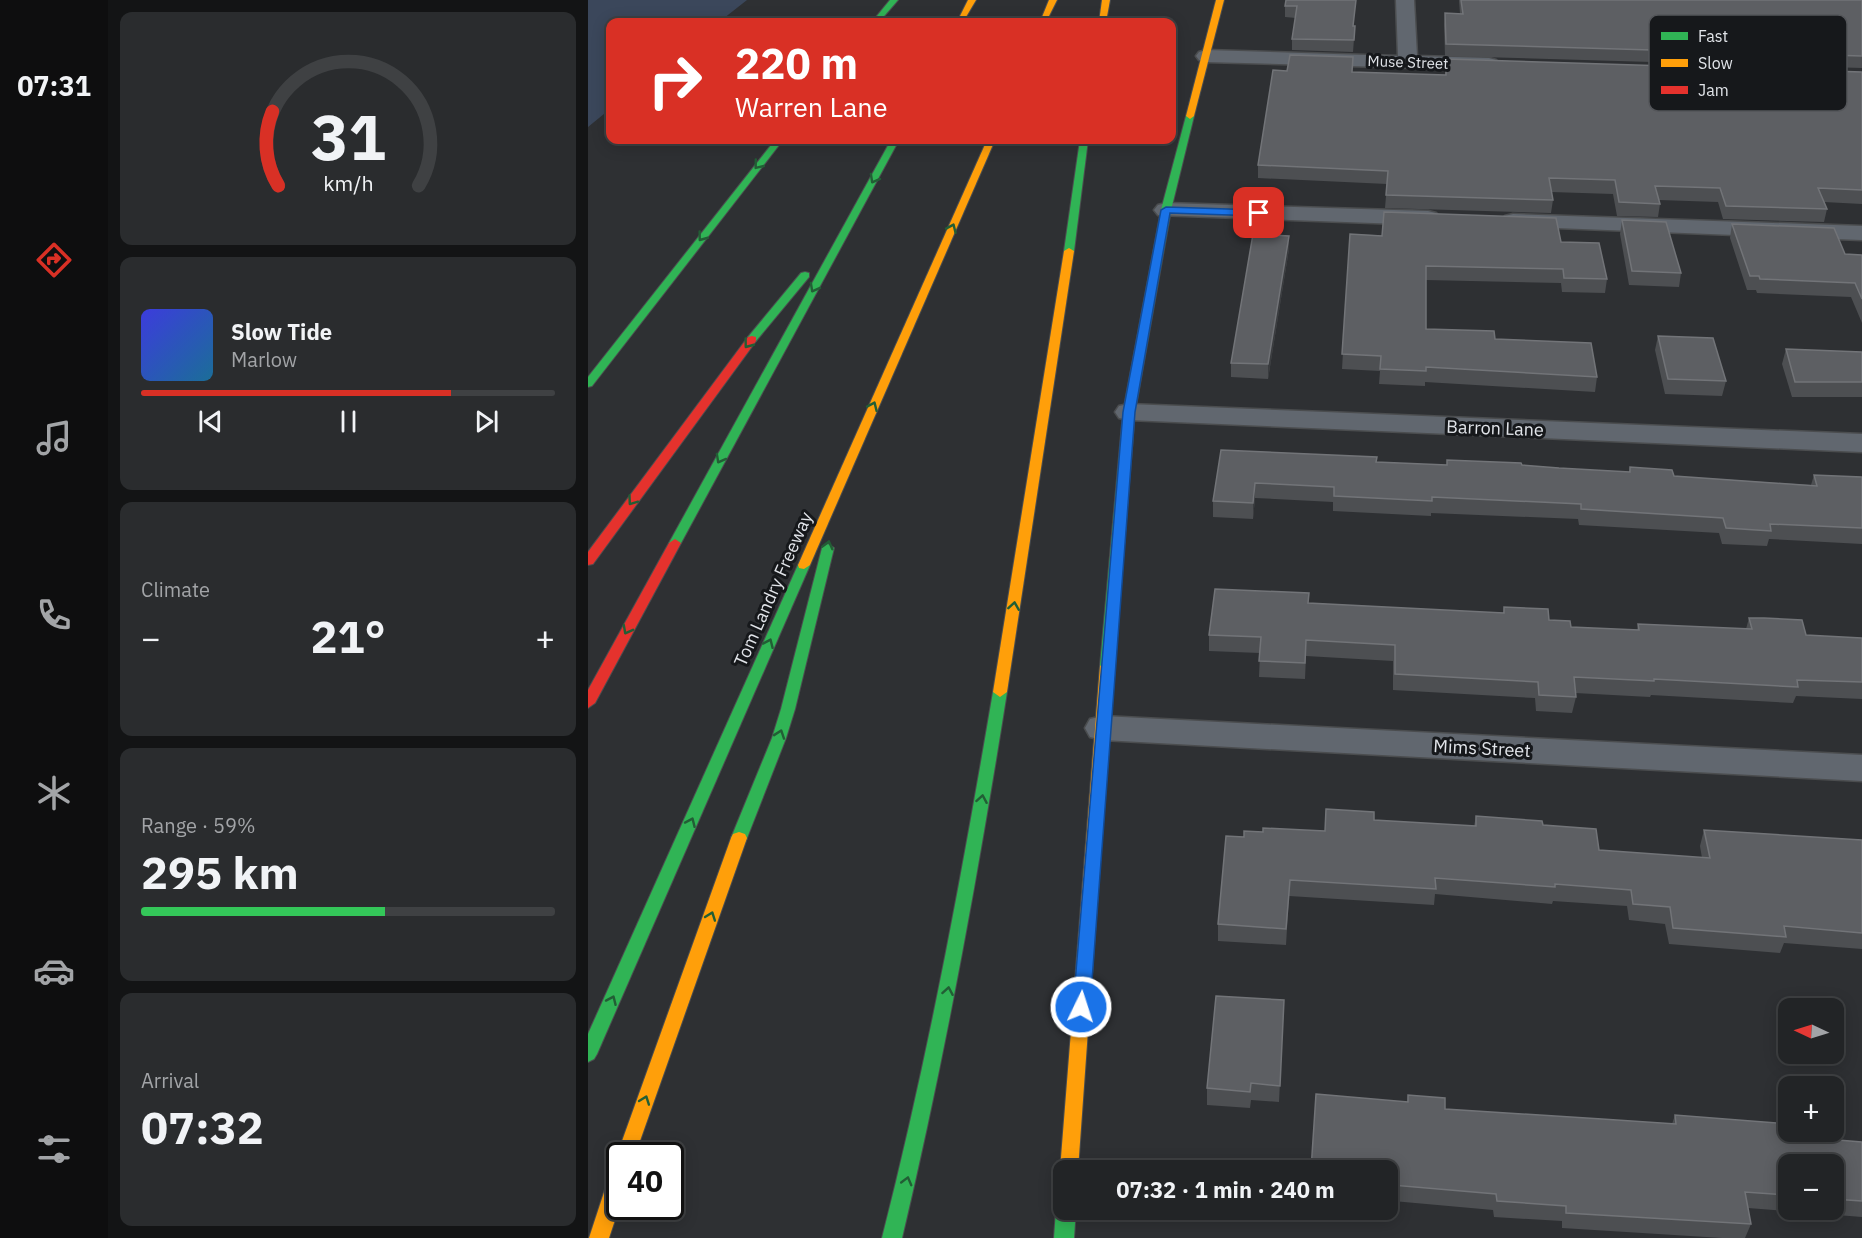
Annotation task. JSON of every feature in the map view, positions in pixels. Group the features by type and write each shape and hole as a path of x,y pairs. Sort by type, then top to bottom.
{"main road":[{"path":"878,18 894,0"},
{"path":"962,18 972,0"},
{"path":"1045,18 1053,0"},
{"path":"1104,18 1106,0"},
{"path":"1070,1160 1129,412 1166,210 1220,0"},
{"path":"588,384 776,144"},
{"path":"588,703 893,144"},
{"name":"Tom Landry Freeway","path":"588,1054 849,459 990,144"},
{"path":"892,1238 917,1147 945,1009 988,764 1066,278 1083,144"},
{"path":"588,561 750,340 852,218"},
{"path":"631,1142 730,861 788,709 849,459"},
{"path":"598,1238 606,1215"},
{"path":"1064,1238 1065,1220"}],"street":[{"path":"1405,0 1408,62"},
{"name":"Muse Street","path":"1206,56 1504,65"},
{"path":"1166,210 1449,219"},
{"path":"1496,221 1862,233"},
{"name":"Barron Lane","path":"1129,412 1862,443"},
{"name":"Mims Street","path":"1103,728 1862,768"}],"shaded area":[{"path":"588,0 747,0 724,18 606,18 606,112 588,127"}],"building":[{"path":"1286,0 1356,0 1354,40 1292,39 1297,6 1285,6"},
{"path":"1461,0 1862,0 1862,56 1847,56 1847,15 1649,15 1649,50 1446,44 1445,13 1463,14"},
{"path":"1290,55 1353,57 1352,72 1446,75 1446,59 1649,65 1649,111 1847,111 1847,72 1862,72 1862,190 1818,188 1827,209 1726,206 1720,188 1655,186 1660,204 1619,202 1615,180 1549,178 1553,200 1386,195 1388,171 1258,165 1273,70 1287,71"},
{"path":"1384,212 1556,218 1561,242 1599,243 1607,279 1564,278 1563,269 1426,266 1426,329 1494,331 1495,339 1591,343 1597,377 1426,367 1426,371 1380,369 1381,356 1342,354 1350,234 1382,236"},
{"path":"1622,220 1666,222 1681,273 1632,271"},
{"path":"1732,224 1834,228 1845,254 1862,255 1862,299 1855,283 1760,279 1759,276 1750,276"},
{"path":"1253,234 1289,236 1268,364 1231,363"},
{"path":"1658,336 1713,338 1726,381 1668,379"},
{"path":"1786,349 1862,352 1862,382 1795,382"},
{"path":"1221,450 1377,457 1376,462 1447,465 1447,460 1521,463 1522,465 1630,472 1630,467 1672,470 1674,476 1817,486 1814,475 1862,477 1862,528 1770,524 1771,531 1726,528 1723,518 1581,509 1581,504 1432,497 1432,501 1334,496 1334,487 1255,483 1253,503 1213,501"},
{"path":"1215,589 1309,593 1308,603 1504,613 1504,607 1548,609 1549,620 1570,621 1571,627 1639,630 1638,624 1752,629 1749,618 1802,620 1806,635 1862,638 1862,682 1797,680 1798,687 1574,677 1576,697 1539,695 1538,682 1395,674 1395,645 1306,640 1305,663 1259,661 1261,637 1209,635"},
{"path":"1326,809 1374,812 1374,820 1476,826 1476,816 1542,821 1543,825 1596,829 1599,850 1710,858 1704,830 1862,840 1862,933 1784,926 1786,937 1673,928 1670,907 1633,904 1631,890 1435,878 1436,889 1290,880 1286,929 1218,924 1226,836 1244,837 1244,831 1263,832 1263,828 1325,831"},
{"path":"1216,996 1284,1000 1280,1086 1251,1083 1250,1092 1207,1088"},
{"path":"1316,1094 1408,1102 1408,1095 1445,1098 1445,1109 1676,1124 1675,1115 1778,1123 1778,1142 1862,1142 1862,1201 1844,1200 1844,1154 1778,1154 1778,1194 1745,1192 1751,1224 1566,1213 1566,1206 1497,1201 1496,1194 1398,1186 1398,1160 1312,1160"}],"traffic: fast":[{"path":"878,18 894,0"},
{"path":"1107,666 1129,412 1166,210 1190,116"},
{"path":"588,384 776,144"},
{"path":"675,543 893,144"},
{"path":"1069,251 1083,144"},
{"path":"752,339 805,275"},
{"path":"739,838 779,738 788,709 828,548"},
{"path":"588,1054 804,565"},
{"path":"892,1238 939,1034 1000,692"},
{"path":"1064,1238 1065,1220"}],"traffic: slow":[{"path":"962,18 972,0"},
{"path":"1045,18 1053,0"},
{"path":"1104,18 1106,0"},
{"path":"1190,116 1220,0"},
{"path":"804,565 989,144"},
{"path":"1000,692 1069,251"},
{"path":"1070,1160 1107,666"},
{"path":"631,1142 739,838"},
{"path":"599,1238 606,1217"}],"traffic: jam":[{"path":"588,561 752,339"},
{"path":"588,703 675,543"}],"route":[{"path":"1081,1007 1113,583 1129,412 1166,210 1259,213"}]}
